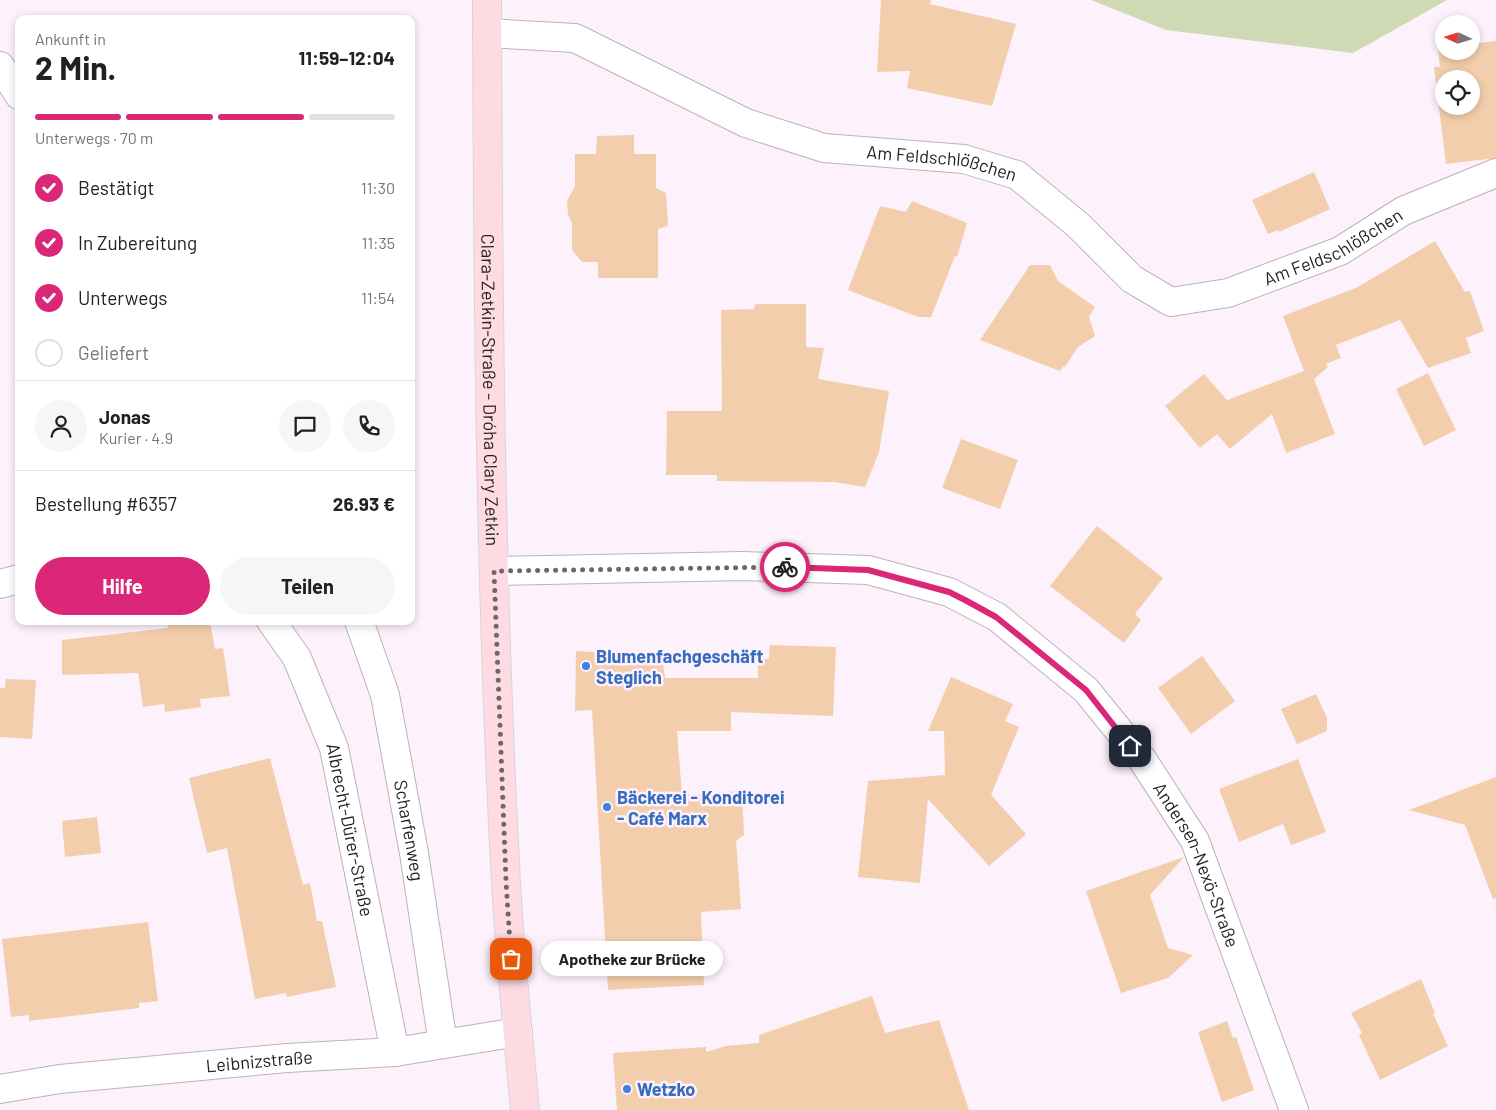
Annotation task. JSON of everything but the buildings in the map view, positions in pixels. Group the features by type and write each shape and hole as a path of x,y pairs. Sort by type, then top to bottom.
{"main road":[{"name":"Clara-Zetkin-Straße - Dróha Clary Zetkin","path":"487,0 487,225 494,571 506,881 525,1110"}],"street":[{"name":"Am Feldschlößchen","path":"487,33 575,38 746,123 824,148 964,158 1017,175 1078,225 1132,280 1171,302 1228,292 1340,251 1403,211 1496,172"},
{"path":"0,66 15,89"},
{"name":"Andersen-Nexö-Straße","path":"494,571 743,566 868,570 949,592 996,617 1086,690 1142,759 1195,841 1294,1110"},
{"path":"0,584 15,580"},
{"name":"Albrecht-Dürer-Straße","path":"274,625 296,658 334,748 395,1052"},
{"name":"Scharfenweg","path":"360,625 384,695 414,853 443,1044"},
{"name":"Leibnizstraße","path":"0,1089 70,1078 287,1058 395,1052 518,1032"}],"green space":[{"path":"1091,0 1447,0 1353,53 1166,30"}],"way so far":[{"path":"511,959 506,881 494,571 743,566 785,567"}],"place":[{"name":"Blumenfachgeschäft Steglich","path":"586,666"},
{"name":"Bäckerei - Konditorei - Café Marx","path":"607,807"},
{"name":"Apotheke zur Brücke","path":"511,959"},
{"name":"Wetzko","path":"627,1089"}],"route":[{"path":"785,567 868,570 949,592 965,600 996,617 1086,690 1130,746"}]}
